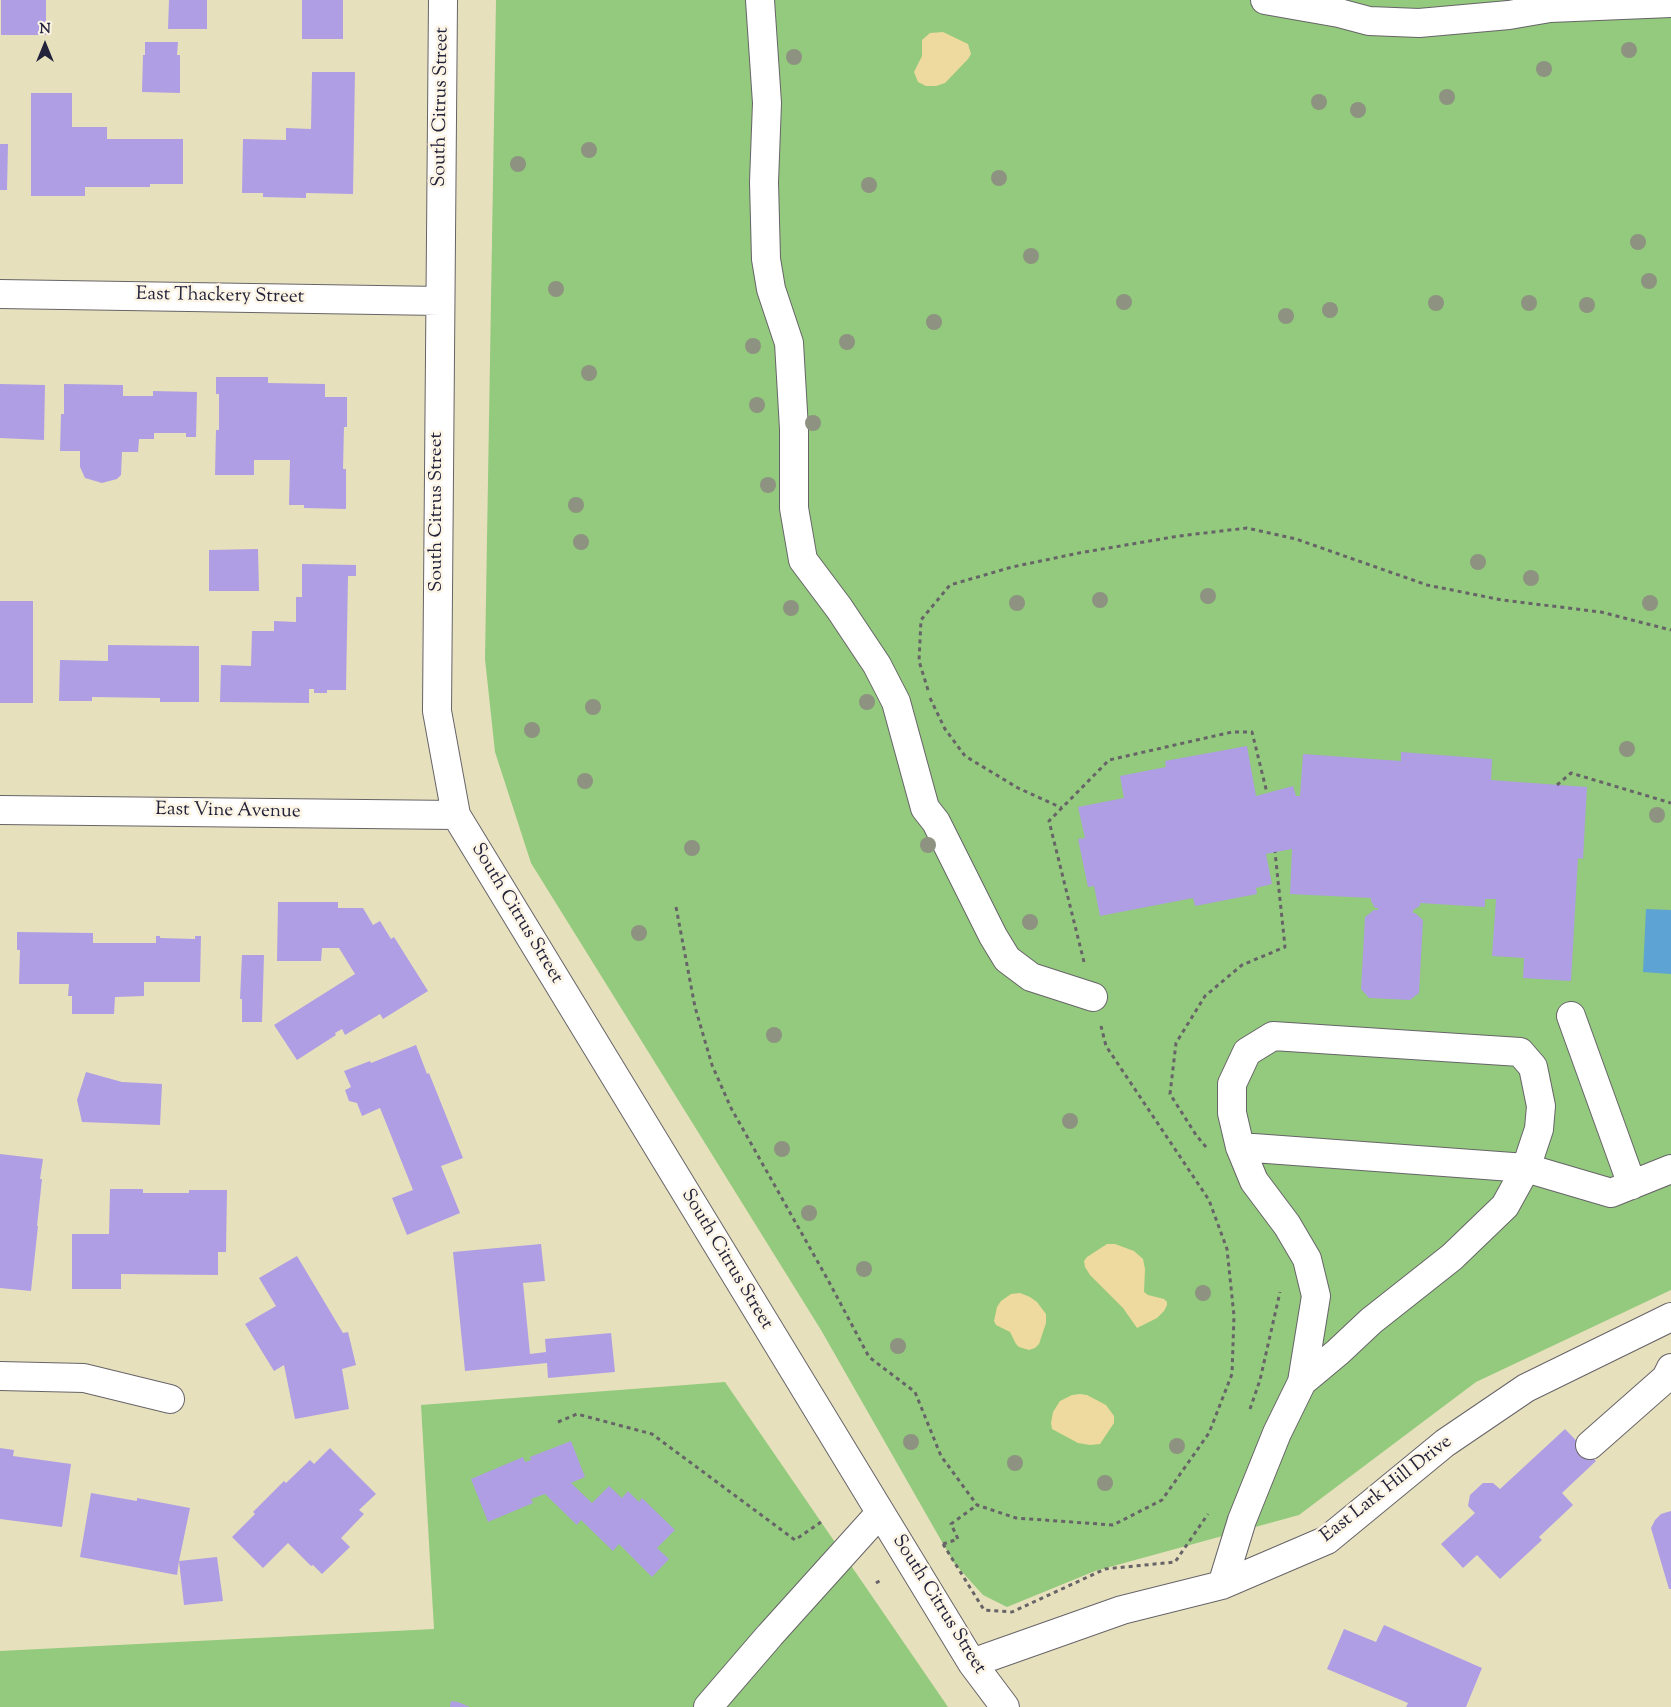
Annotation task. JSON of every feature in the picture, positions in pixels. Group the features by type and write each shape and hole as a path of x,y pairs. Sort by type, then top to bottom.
{"street":[{"name":"South Citrus Street","path":"443,0 437,711 456,815 972,1663 1005,1707"},
{"path":"760,0 767,104 764,182 766,259 772,289 789,343 794,428 794,508 803,560 839,608 877,665 896,702 926,808 936,822 993,936 1008,959 1030,977 1093,997"},
{"path":"1265,0 1340,13 1369,21 1419,23 1509,15 1550,8 1671,3"},
{"name":"East Thackery Street","path":"0,294 440,301"},
{"name":"East Vine Avenue","path":"0,810 456,815"},
{"path":"1571,1016 1632,1185"},
{"path":"1222,1585 1242,1520 1277,1433 1302,1382 1316,1296 1307,1259 1287,1225 1254,1181 1240,1147 1232,1113 1232,1084 1247,1052 1273,1036 1520,1052 1533,1067 1541,1106 1539,1129 1526,1168 1505,1206 1452,1257 1371,1321 1302,1382"},
{"path":"1240,1147 1526,1168 1612,1193 1671,1169"},
{"name":"East Lark Hill Drive","path":"972,1663 1122,1610 1222,1585 1327,1540 1446,1443 1526,1388 1671,1317"},
{"path":"1590,1445 1666,1378 1671,1368"},
{"path":"0,1376 84,1378 170,1399"},
{"path":"708,1707 880,1513"}],"path":[{"path":"1062,808 1018,788 965,756 945,729 931,700 919,661 921,620 950,585 1012,567 1079,553 1179,536 1247,528 1296,539 1427,585 1502,600 1601,612 1671,630"},
{"path":"676,907 695,1007 712,1065 731,1108 869,1356 915,1392 941,1456 977,1505 1016,1518 1114,1525 1162,1500 1209,1433 1232,1374 1234,1316 1227,1249 1209,1200 1106,1046 1049,821 1109,760 1232,732 1252,732 1266,793"},
{"path":"1557,785 1571,773 1671,803"},
{"path":"1211,1154 1196,1135 1170,1094 1176,1043 1205,996 1242,965 1285,947 1275,852"},
{"path":"1248,1415 1260,1380 1280,1300 1280,1290"},
{"path":"558,1422 577,1414 652,1434 796,1540 821,1522"},
{"path":"977,1505 951,1524 958,1539 943,1544 984,1610 1012,1612 1105,1569 1175,1562 1212,1509"}],"green space":[{"path":"496,0 1671,0 1671,1290 1476,1382 1299,1515 1095,1571 1007,1607 983,1595 954,1563 821,1330 531,863 495,752 485,659"},
{"path":"725,1382 948,1707 0,1707 0,1651 434,1629 421,1405"}],"sand":[{"path":"943,32 968,44 971,54 945,83 936,86 926,86 918,82 914,72 922,56 922,40 930,33"},
{"path":"1107,1244 1115,1244 1134,1251 1143,1259 1145,1269 1144,1292 1148,1295 1164,1299 1167,1302 1164,1311 1157,1318 1137,1328 1123,1308 1090,1275 1084,1261"},
{"path":"1020,1293 1037,1302 1046,1314 1046,1323 1039,1344 1029,1350 1019,1347 1010,1332 996,1325 994,1321 997,1307 1001,1301 1011,1294"},
{"path":"1072,1395 1087,1395 1106,1405 1114,1416 1114,1423 1100,1444 1078,1443 1052,1429 1053,1412 1060,1401"}],"water":[{"path":"1646,909 1671,910 1671,974 1643,972"}],"building":[{"path":"1,0 46,0 46,35 1,35"},
{"path":"169,0 207,0 207,29 168,29"},
{"path":"302,0 343,0 343,39 302,39"},
{"path":"145,42 178,42 177,55 180,55 180,93 142,92"},
{"path":"312,72 355,72 353,194 306,193 306,198 263,197 263,193 242,193 243,139 286,140 286,128 311,129"},
{"path":"31,93 72,93 72,127 107,127 107,139 183,139 183,184 150,184 150,187 85,187 85,196 31,196"},
{"path":"0,144 8,144 7,190 0,190"},
{"path":"216,377 268,377 268,383 325,384 325,397 347,397 347,427 344,427 343,469 346,469 346,509 304,508 304,505 289,505 290,460 254,460 254,475 215,475 216,430 219,430 219,394 216,394"},
{"path":"0,384 45,385 44,440 0,438"},
{"path":"64,384 123,385 123,396 153,396 153,391 197,392 196,437 186,437 186,433 154,433 154,439 139,439 138,452 122,452 121,475 117,479 102,483 85,478 80,467 80,451 60,451 61,414 64,414"},
{"path":"258,549 259,591 209,591 209,550"},
{"path":"302,564 356,565 356,576 348,576 346,690 327,690 327,693 314,693 314,689 309,689 309,703 220,702 221,665 251,666 252,631 274,631 274,621 296,622 296,597 302,597"},
{"path":"0,601 33,601 33,703 0,703"},
{"path":"108,645 199,646 199,702 160,702 160,698 92,697 92,701 59,701 60,660 108,661"},
{"path":"1247,746 1256,796 1293,786 1296,796 1300,796 1303,754 1401,761 1401,752 1492,759 1491,780 1587,787 1583,859 1578,858 1571,981 1523,978 1524,958 1492,956 1496,899 1485,899 1485,907 1420,903 1420,906 1413,910 1413,913 1423,920 1419,993 1410,1000 1369,998 1361,989 1365,917 1374,910 1378,910 1378,908 1375,908 1371,898 1290,894 1292,849 1266,854 1272,884 1256,888 1257,894 1195,906 1193,898 1100,916 1094,886 1088,887 1078,839 1085,838 1078,807 1124,798 1120,776 1166,767 1165,761"},
{"path":"278,902 338,902 338,908 363,908 373,925 380,921 391,939 394,937 428,991 383,1019 380,1014 345,1035 342,1029 335,1033 336,1035 297,1060 274,1025 355,974 339,948 322,948 321,961 277,961"},
{"path":"17,932 93,933 93,943 156,943 156,936 160,936 160,938 195,939 195,936 201,936 200,982 144,982 144,996 115,997 114,1014 72,1014 72,996 68,996 69,984 19,984 20,950 17,950"},
{"path":"242,955 264,955 262,1022 242,1022 242,999 240,999"},
{"path":"416,1045 463,1158 441,1166 460,1213 407,1235 392,1198 413,1190 380,1108 362,1116 357,1103 349,1101 345,1090 351,1087 344,1071 370,1061 371,1063"},
{"path":"86,1072 122,1082 162,1084 160,1125 82,1122 77,1100"},
{"path":"0,1154 43,1159 31,1291 0,1288"},
{"path":"110,1189 143,1189 143,1193 189,1193 189,1190 227,1190 226,1252 218,1252 218,1275 121,1274 121,1289 72,1289 72,1234 109,1234"},
{"path":"541,1244 545,1281 523,1283 530,1354 546,1352 545,1339 611,1333 615,1372 548,1378 547,1363 465,1371 453,1252"},
{"path":"297,1256 343,1333 348,1332 356,1365 342,1369 349,1409 295,1419 284,1365 274,1371 245,1324 276,1306 259,1278"},
{"path":"1565,1429 1596,1461 1562,1493 1573,1505 1539,1537 1542,1540 1500,1579 1477,1555 1463,1568 1441,1544 1475,1513 1468,1506 1470,1495 1483,1483 1493,1483 1500,1489"},
{"path":"571,1441 585,1477 571,1483 592,1503 609,1486 622,1498 628,1491 639,1502 642,1498 675,1530 657,1548 669,1559 652,1577 619,1544 613,1551 581,1520 577,1525 545,1494 531,1499 533,1503 488,1522 471,1479 523,1457 525,1462 531,1460 530,1457"},
{"path":"0,1448 14,1450 13,1456 71,1464 62,1527 0,1519"},
{"path":"330,1448 376,1494 359,1510 364,1514 341,1538 350,1547 322,1574 288,1543 263,1568 232,1537 255,1514 253,1512 284,1481 286,1483 310,1460 314,1464"},
{"path":"91,1493 137,1501 137,1498 190,1508 177,1575 80,1557"},
{"path":"1671,1511 1671,1589 1669,1589 1651,1528 1661,1514"},
{"path":"217,1557 223,1601 184,1605 179,1561"},
{"path":"1384,1625 1482,1668 1466,1707 1406,1707 1408,1703 1327,1669 1344,1629 1376,1642"},
{"path":"451,1701 458,1702 470,1707 450,1707"}]}
